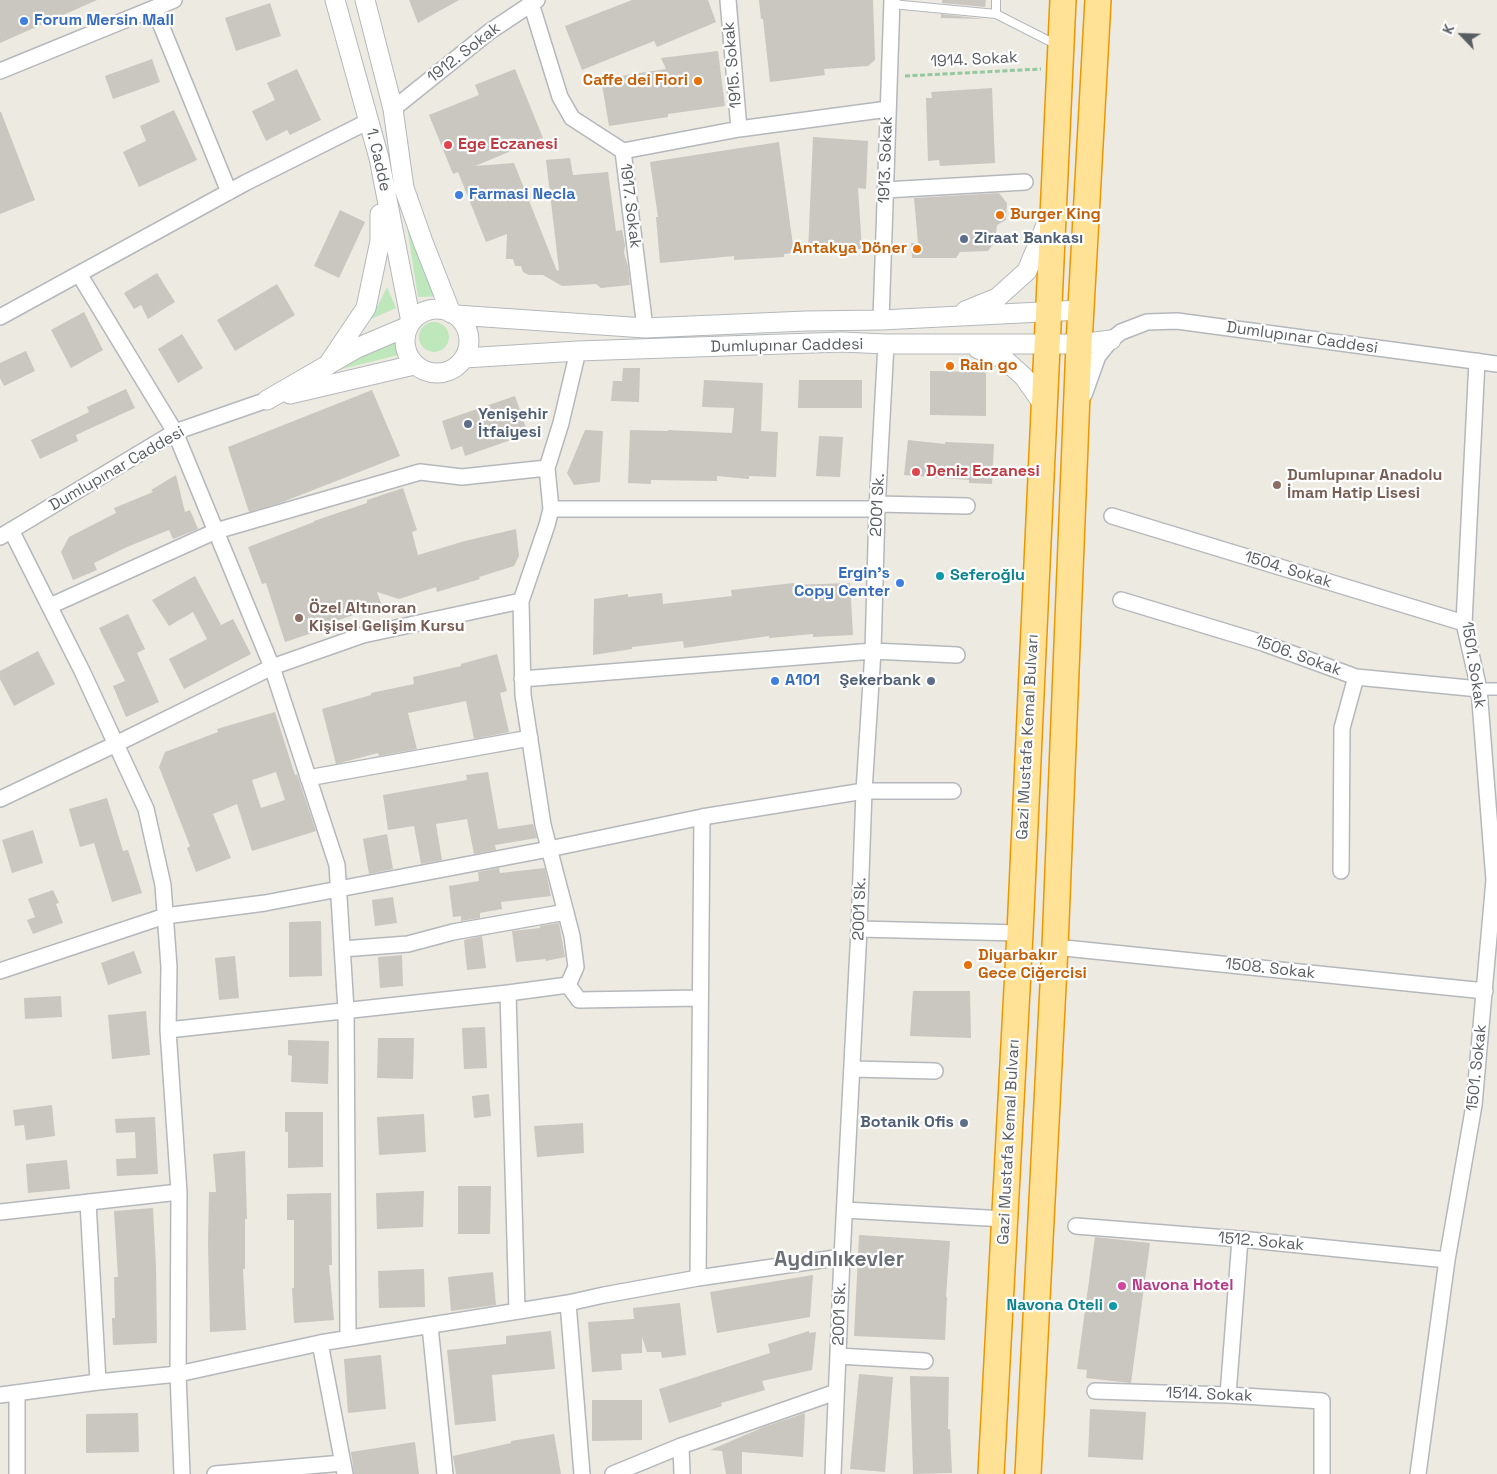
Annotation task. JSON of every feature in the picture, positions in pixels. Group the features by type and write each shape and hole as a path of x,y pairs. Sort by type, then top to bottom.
{"highway":[{"name":"Gazi Mustafa Kemal Bulvarı","path":"991,1474 1020,933 1047,312 1054,205 1063,0"},
{"name":"Gazi Mustafa Kemal Bulvarı","path":"1028,1474 1055,946 1079,344 1098,0"}],"street":[{"path":"0,71 174,0"},
{"name":"1. Cadde","path":"335,0 379,158 410,324"},
{"name":"1. Cadde","path":"365,0 393,109 404,188 423,242 454,314"},
{"name":"1915. Sokak","path":"728,0 738,129"},
{"name":"1912. Sokak","path":"393,109 489,32 533,1"},
{"name":"1917. Sokak","path":"533,1 560,97 572,118 623,151 645,328"},
{"name":"1913. Sokak","path":"880,320 892,2"},
{"path":"154,8 229,192"},
{"path":"623,151 738,129 888,110"},
{"path":"1,314 79,274 229,192 369,121"},
{"path":"327,366 366,308 380,240 379,158"},
{"path":"885,190 1024,182"},
{"path":"950,316 997,298 1027,272 1054,205"},
{"path":"79,274 174,432 272,667 337,864 346,1010 348,1338"},
{"path":"437,309 454,314 463,322 467,331 468,349 464,358 447,371 436,373 425,371 414,365 406,350 405,340 410,324 418,315 427,310 437,309"},
{"name":"Dumlupınar Caddesi","path":"454,314 645,328 806,321 880,320 1081,310"},
{"name":"Dumlupınar Caddesi","path":"1076,420 1098,356 1111,340 1122,332 1147,322 1177,321 1497,364"},
{"name":"Dumlupınar Caddesi","path":"267,400 357,348 410,324"},
{"name":"Dumlupınar Caddesi","path":"464,358 842,342 967,345 1079,344 1111,340"},
{"name":"2001 Sk.","path":"833,1474 886,344"},
{"path":"967,345 1004,359 1024,377 1043,404"},
{"path":"568,984 576,967 572,936 543,825 523,695 521,602 551,509 547,468 561,423 578,352"},
{"name":"1501. Sokak","path":"1418,1474 1446,1260 1474,1105 1494,880 1479,689 1464,623 1477,361"},
{"name":"Dumlupınar Caddesi","path":"6,534 174,432 267,400 414,365"},
{"path":"50,606 216,531 420,472 462,477 547,468"},
{"path":"551,509 967,506"},
{"name":"1504. Sokak","path":"1112,516 1464,623"},
{"path":"6,534 50,606 146,809 163,885 169,967 168,1030 178,1192 178,1374 182,1474"},
{"name":"1506. Sokak","path":"1121,600 1263,642 1356,677 1479,689"},
{"path":"0,799 272,667 363,635 521,602"},
{"path":"522,679 873,651 957,655"},
{"path":"1341,871 1342,728 1356,677"},
{"path":"1479,689 1497,689"},
{"path":"308,778 530,738"},
{"path":"0,970 165,916 265,903 549,849 702,817 864,791 953,791"},
{"path":"698,1278 702,817"},
{"path":"342,949 408,944 453,932 566,912"},
{"path":"859,929 1020,933"},
{"name":"1508. Sokak","path":"1055,946 1485,991"},
{"path":"168,1030 508,993 568,984"},
{"path":"568,984 578,1000 700,998"},
{"path":"508,993 517,1311"},
{"path":"852,1068 935,1071"},
{"path":"0,1212 178,1192"},
{"path":"88,1202 98,1382"},
{"path":"845,1210 1005,1219"},
{"name":"1512. Sokak","path":"1076,1226 1240,1239 1446,1260"},
{"path":"1228,1395 1240,1239"},
{"path":"0,1395 178,1374 348,1338 568,1303 698,1278 842,1258"},
{"path":"568,1303 582,1474"},
{"path":"430,1326 445,1474"},
{"path":"215,1474 344,1468 320,1343"},
{"path":"838,1356 925,1361"},
{"name":"1514. Sokak","path":"1095,1391 1228,1395 1322,1401 1322,1474"},
{"path":"613,1474 681,1446 836,1392"},
{"path":"16,1394 17,1474"},
{"path":"681,1446 682,1474"}],"lane":[{"path":"996,0 996,14"},
{"path":"892,2 936,4 996,14 1060,57"}],"path":[{"name":"1914. Sokak","path":"889,76 1060,57"}],"green space":[{"path":"405,214 442,296 418,297"},
{"path":"387,287 396,308 371,319"},
{"path":"434,322 445,326 449,337 445,348 434,352 423,348 419,337 423,326"},
{"path":"396,333 402,354 326,373"}],"building":[{"name":"Forum Mersin Mall","path":"0,0 97,0 0,43"},
{"path":"409,0 459,0 418,23"},
{"path":"632,0 708,0 716,22 657,47 654,41 582,70 565,26"},
{"path":"759,0 873,0 875,60 868,66 824,69 825,75 770,82"},
{"path":"942,0 986,0 985,7 942,3"},
{"path":"270,3 281,36 236,51 225,18"},
{"path":"941,14 985,19 941,18"},
{"path":"718,51 725,106 668,114 668,117 609,126 601,79 666,69 661,58"},
{"path":"152,59 160,82 113,99 105,76"},
{"path":"297,69 321,120 290,135 287,130 266,141 252,111 275,100 267,83"},
{"path":"515,69 543,138 475,166 514,163 557,271 559,270 546,160 570,158 573,175 608,172 616,231 622,230 630,285 601,288 596,284 562,286 543,275 529,275 523,272 521,266 515,266 513,259 506,259 507,234 486,242 458,172 453,174 429,115 479,95 475,85"},
{"path":"992,88 995,163 940,166 939,160 928,161 926,98 932,98 931,92"},
{"path":"174,110 197,160 139,187 123,152 146,141 140,126"},
{"path":"0,112 35,200 0,214"},
{"path":"813,137 868,141 866,189 858,188 862,249 808,252"},
{"path":"779,142 794,253 784,254 784,257 734,260 734,256 660,263 656,217 658,217 650,162"},
{"path":"999,193 1007,203 1006,220 997,225 995,242 988,251 960,252 956,258 912,258 911,243 918,243 914,198"},
{"path":"340,210 365,222 339,278 314,266"},
{"path":"157,273 175,302 148,319 141,305 134,309 124,293"},
{"path":"277,284 295,315 235,351 217,320"},
{"path":"84,312 103,350 71,368 51,330"},
{"path":"182,334 203,368 178,383 158,349"},
{"path":"26,351 35,371 4,386 0,378 0,363"},
{"path":"623,368 640,368 639,402 611,401 613,381 622,381"},
{"path":"930,371 986,372 986,416 930,415"},
{"path":"704,380 763,383 761,431 778,432 776,477 749,476 749,479 717,476 717,481 651,480 651,484 628,483 630,430 732,433 734,408 702,407"},
{"path":"799,380 862,380 862,408 798,408"},
{"path":"126,389 135,408 76,435 78,441 40,459 31,440 89,412 87,407"},
{"path":"372,390 400,456 280,503 249,512 228,447"},
{"path":"515,396 528,434 465,456 462,446 451,450 442,421"},
{"path":"585,430 603,431 600,482 574,485 567,473"},
{"path":"819,436 843,437 840,477 816,476"},
{"path":"908,440 945,444 945,442 994,444 992,484 969,483 969,480 904,475"},
{"path":"176,475 185,512 190,510 198,529 173,539 169,530 127,547 94,563 97,570 73,580 61,552 69,537 116,513 114,508 153,492 151,490"},
{"path":"403,488 417,530 412,532 418,555 516,529 519,556 514,566 437,592 436,587 399,599 377,592 382,606 323,625 324,629 285,642 266,583 262,584 248,547 367,503 367,500"},
{"path":"195,576 221,625 233,619 251,654 184,689 169,659 207,639 193,612 169,626 152,600"},
{"path":"794,583 794,585 850,583 853,635 813,637 813,634 769,638 769,636 684,648 683,641 632,647 632,649 593,655 594,599 628,594 628,597 662,593 663,604 732,596 731,590"},
{"path":"128,614 145,649 137,653 159,702 126,717 113,686 125,681 99,628"},
{"path":"38,651 55,684 14,706 0,679 0,671"},
{"path":"497,654 507,691 500,693 509,732 474,739 466,701 408,713 417,749 379,756 378,753 336,764 322,709 371,695 371,693 414,684 413,677 461,666 461,664"},
{"path":"275,712 295,775 297,774 316,831 252,851 237,804 213,814 231,858 196,872 187,848 190,846 159,767 165,752 218,732 217,729","holes":["276,772 285,800 261,808 252,780"]},
{"path":"488,772 498,829 533,824 537,838 495,845 496,850 474,854 467,819 436,824 442,860 421,864 414,826 388,830 383,795 467,780 466,775"},
{"path":"107,798 123,851 128,850 142,893 112,902 94,843 80,847 69,809"},
{"path":"33,830 43,863 12,873 2,840"},
{"path":"387,834 393,869 369,874 363,839"},
{"path":"499,868 500,873 545,868 551,896 501,902 502,909 480,913 480,918 461,921 461,916 453,917 449,886 479,881 478,872"},
{"path":"53,890 59,903 56,904 63,923 33,934 27,920 35,917 28,899"},
{"path":"393,897 397,923 375,926 372,900"},
{"path":"321,921 322,976 289,977 289,922"},
{"path":"559,923 565,957 546,961 545,959 516,962 512,931 540,928 540,926"},
{"path":"482,936 486,968 467,970 464,940"},
{"path":"134,951 142,973 108,985 101,963"},
{"path":"402,955 403,986 380,988 378,957"},
{"path":"235,956 239,998 219,1000 215,958"},
{"path":"913,991 970,991 971,1038 910,1036"},
{"path":"61,996 62,1017 25,1019 24,998"},
{"path":"146,1011 150,1055 112,1059 108,1015"},
{"path":"485,1027 487,1068 464,1069 462,1028"},
{"path":"378,1038 414,1038 413,1079 377,1078"},
{"path":"288,1040 329,1041 328,1084 291,1082 292,1056 288,1055"},
{"path":"489,1094 491,1116 474,1118 472,1096"},
{"path":"52,1105 55,1136 26,1140 24,1125 15,1126 13,1110"},
{"path":"285,1112 323,1112 323,1167 288,1168 288,1132 285,1132"},
{"path":"424,1114 426,1152 379,1155 377,1117"},
{"path":"155,1117 158,1174 117,1176 116,1159 136,1158 135,1132 116,1133 115,1119"},
{"path":"583,1123 584,1153 537,1157 534,1126"},
{"path":"245,1151 247,1219 245,1219 245,1269 243,1269 246,1330 210,1332 209,1192 216,1192 213,1154"},
{"path":"67,1160 70,1189 28,1193 26,1164"},
{"path":"458,1186 491,1186 490,1234 458,1234"},
{"path":"424,1191 423,1227 377,1229 376,1193"},
{"path":"331,1193 332,1265 329,1265 334,1320 294,1323 292,1288 294,1288 294,1220 287,1220 287,1194"},
{"path":"153,1208 157,1343 113,1345 112,1318 115,1318 114,1277 118,1277 114,1211"},
{"path":"859,1235 950,1241 945,1340 854,1336"},
{"name":"Navona Oteli","path":"1095,1237 1150,1243 1131,1383 1086,1378 1087,1370 1077,1369"},
{"path":"424,1269 425,1307 379,1308 378,1271"},
{"path":"493,1272 496,1305 451,1311 448,1277"},
{"path":"813,1275 810,1317 717,1333 710,1292"},
{"path":"680,1303 686,1355 662,1358 661,1352 647,1352 642,1337 642,1353 621,1354 622,1370 592,1372 588,1322 634,1319 633,1308"},
{"path":"551,1331 555,1369 492,1375 496,1421 455,1425 447,1350 506,1344 506,1336"},
{"path":"809,1331 809,1333 816,1332 812,1370 762,1381 765,1390 721,1403 722,1406 669,1423 659,1389 770,1353 768,1344"},
{"path":"381,1355 386,1409 348,1413 344,1359"},
{"path":"859,1374 893,1377 885,1472 850,1469"},
{"path":"910,1376 949,1377 948,1429 950,1429 952,1473 913,1474"},
{"path":"592,1400 642,1400 642,1440 592,1441"},
{"path":"1090,1409 1146,1412 1143,1460 1088,1457"},
{"path":"138,1413 139,1452 86,1453 86,1414"},
{"path":"805,1413 803,1457 742,1452 742,1474 726,1474 722,1451 710,1450 764,1427"},
{"path":"554,1434 561,1474 456,1474 453,1456 511,1443 511,1441"},
{"path":"415,1442 419,1474 354,1474 351,1452"}],"place":[{"name":"Forum Mersin Mall","path":"24,21"},
{"name":"Caffe dei Fiori","path":"698,81"},
{"name":"Ege Eczanesi","path":"448,145"},
{"name":"Farmasi Necla","path":"459,195"},
{"name":"Burger King","path":"1000,215"},
{"name":"Ziraat Bankası","path":"964,239"},
{"name":"Antakya Döner","path":"917,249"},
{"name":"Rain go","path":"950,366"},
{"name":"Yenişehir İtfaiyesi","path":"468,424"},
{"name":"Deniz Eczanesi","path":"916,472"},
{"name":"Dumlupınar Anadolu İmam Hatip Lisesi","path":"1277,485"},
{"name":"Seferoğlu","path":"940,576"},
{"name":"Ergin's Copy Center","path":"900,583"},
{"name":"Özel Altınoran Kişisel Gelişim Kursu","path":"299,618"},
{"name":"A101","path":"775,681"},
{"name":"Şekerbank","path":"931,681"},
{"name":"Diyarbakır Gece Ciğercisi","path":"968,965"},
{"name":"Botanik Ofis","path":"964,1123"},
{"name":"Navona Hotel","path":"1122,1286"},
{"name":"Navona Oteli","path":"1113,1306"}],"district":[{"name":"Aydınlıkevler","path":"839,1260"}]}
